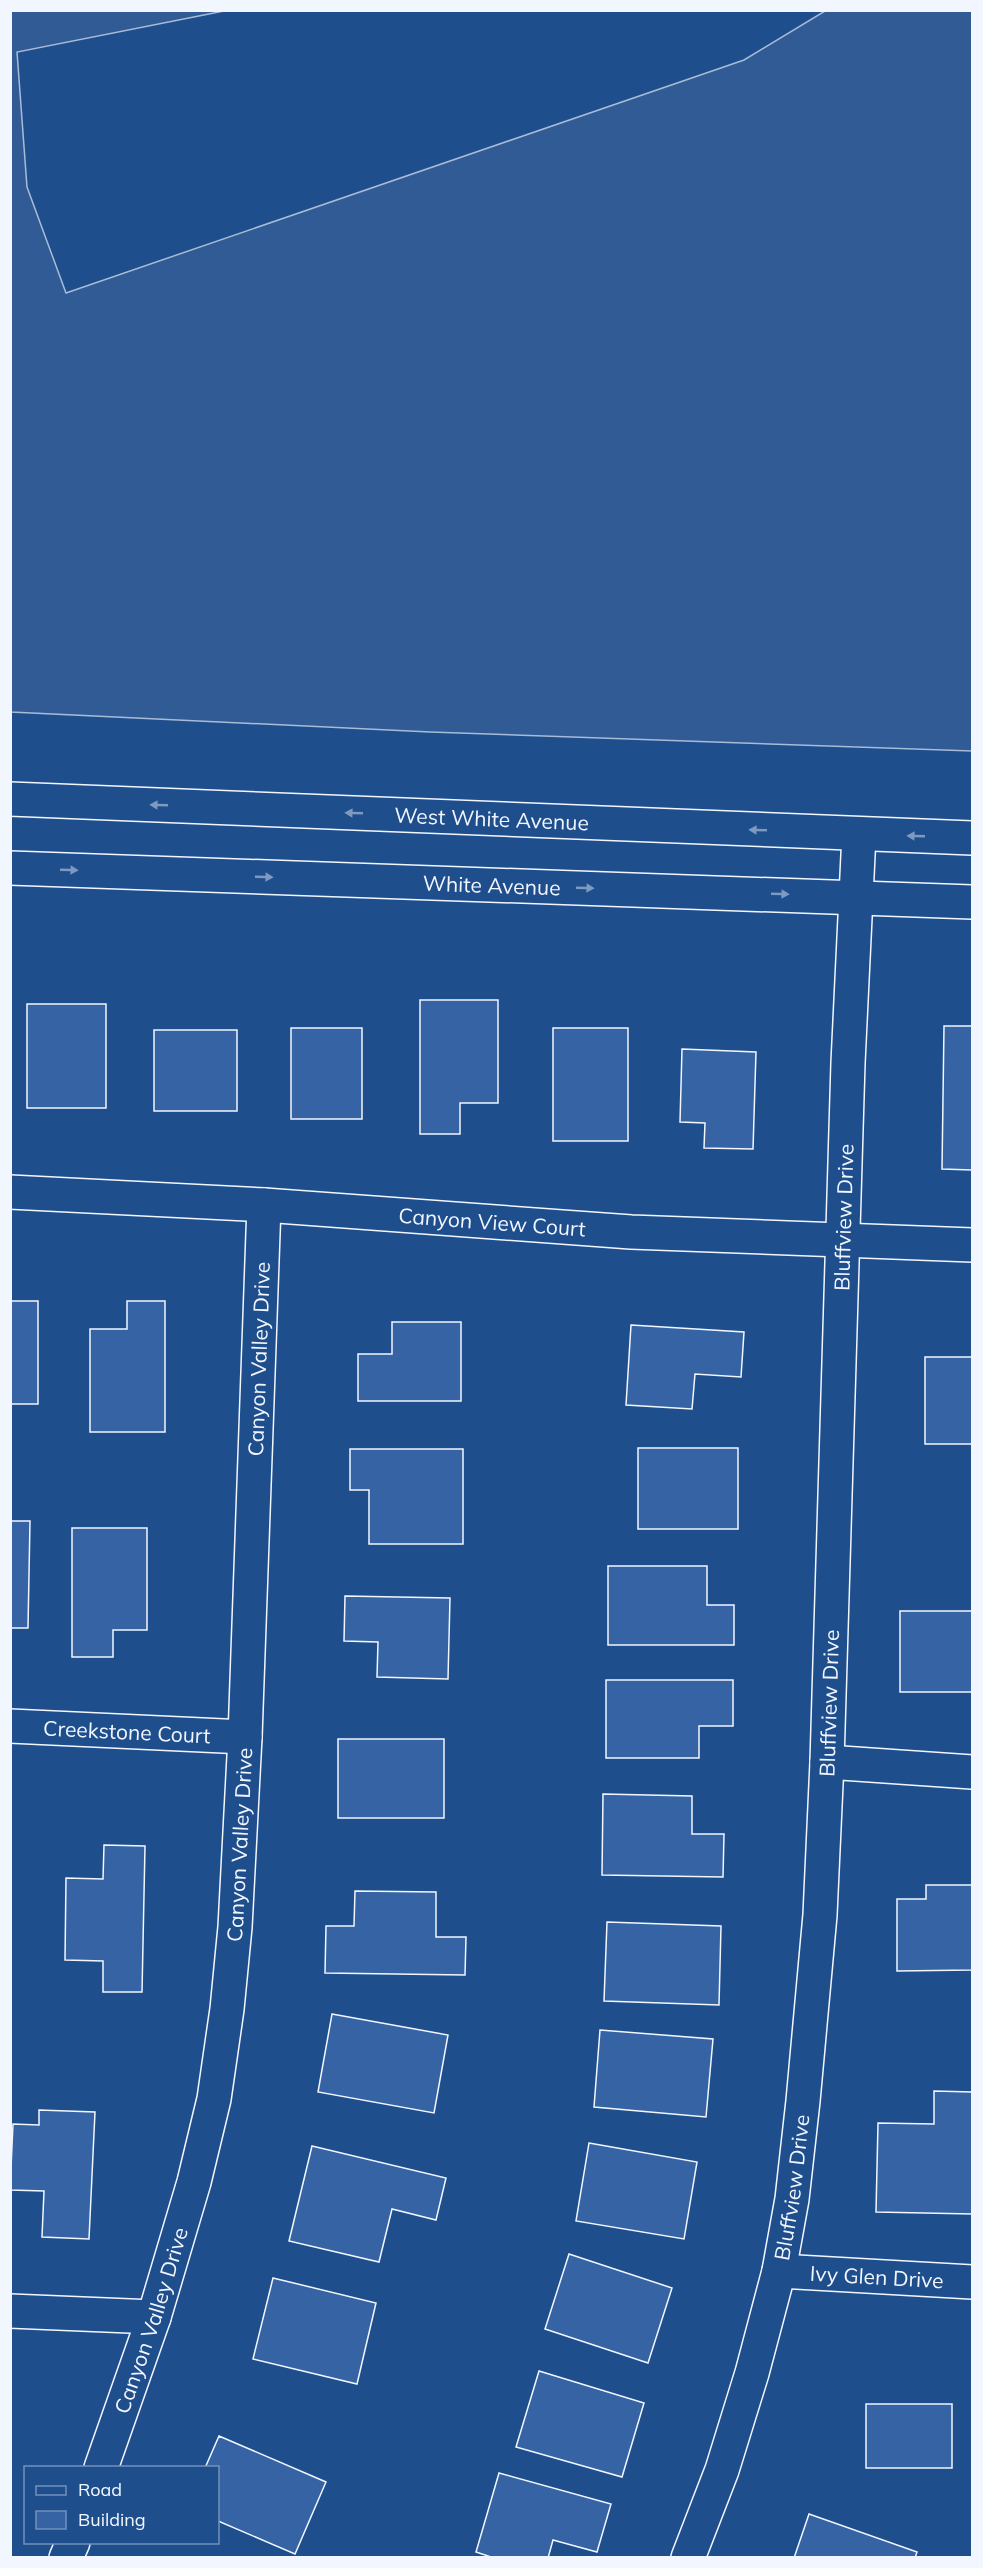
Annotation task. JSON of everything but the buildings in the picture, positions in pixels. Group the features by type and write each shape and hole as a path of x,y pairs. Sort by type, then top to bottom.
{"street":[{"name":"West White Avenue","path":"10,799 972,838"},
{"name":"Bluffview Drive","path":"688,2558 722,2470 752,2373 779,2271 792,2199 803,2101 820,1915 827,1762 848,1063 859,834"},
{"name":"White Avenue","path":"10,868 972,902"},
{"name":"Canyon View Court","path":"10,1192 264,1205 631,1232 972,1245"},
{"name":"Canyon Valley Drive","path":"102,2466 154,2317 194,2182 214,2099 227,2009 235,1927 245,1737 264,1205"},
{"name":"Creekstone Court","path":"10,1726 245,1737"},
{"path":"827,1762 972,1772"},
{"name":"Ivy Glen Drive","path":"779,2271 972,2282"},
{"path":"10,2311 154,2317"},
{"path":"66,2558 72,2544"}],"shaded area":[{"path":"11,10 224,11 17,52 27,187 66,293 744,60 825,11 972,11 972,751 430,732 11,712"}]}
